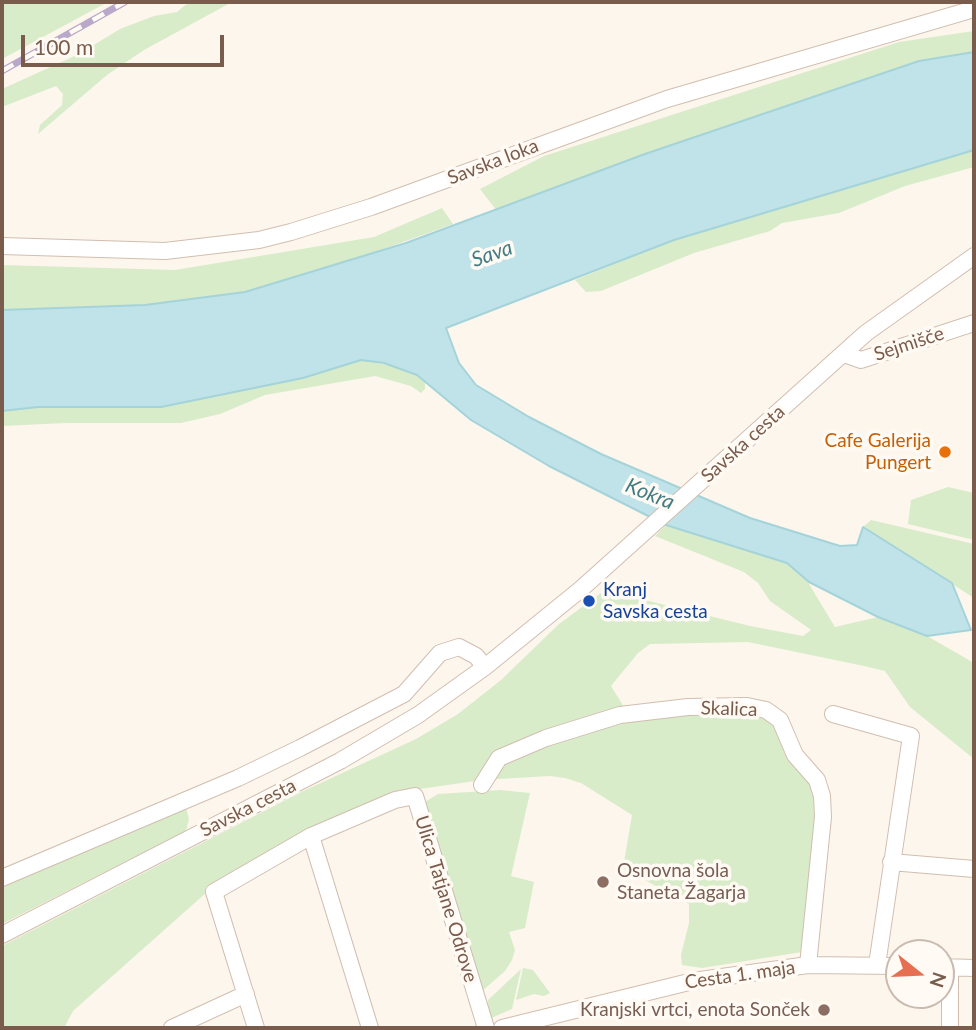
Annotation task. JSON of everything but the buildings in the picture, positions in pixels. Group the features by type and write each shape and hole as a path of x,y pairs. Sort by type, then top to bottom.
{"street":[{"name":"Savska loka","path":"2,246 165,251 258,240 291,232 371,207 667,99 974,9"},
{"name":"Savska cesta","path":"2,934 340,761 418,715 485,667 582,589 844,354 918,293 974,256"},
{"name":"Sejmišče","path":"844,354 861,360 974,323"},
{"name":"Savska cesta","path":"2,878 227,783 300,748 404,694 440,653 459,647 476,656 485,667"},
{"name":"Skalica","path":"482,785 499,758 546,738 620,715 688,707 747,706 766,709 780,720 795,755 817,780 822,796 823,817 808,965"},
{"path":"834,714 911,736 877,965"},
{"name":"Ulica Tatjane Odrove","path":"256,1028 214,892 311,836 395,800 415,796 486,1028"},
{"path":"311,836 370,1028"},
{"path":"891,862 974,869"},
{"name":"Cesta 1. maja","path":"502,1028 693,981 808,965 885,965"},
{"path":"955,967 974,968"},
{"path":"172,1028 246,994"},
{"path":"949,1009 950,1028"}],"green space":[{"path":"2,2 108,2 2,59"},
{"path":"189,2 232,2 144,50 107,75 38,134 40,125 62,105 63,94 56,86 2,107 2,89 79,54 120,29 154,16 177,12"},
{"path":"974,31 974,52 919,61 645,154 497,211 480,189 544,156 899,42"},
{"path":"974,150 974,167 905,186 839,213 782,223 770,231 694,253 601,291 586,292 575,280 674,240"},
{"path":"442,208 453,224 342,264 245,292 145,305 2,310 2,265 175,270 374,237"},
{"path":"361,360 404,368 425,381 425,389 421,393 411,386 375,376 265,395 220,414 181,423 2,426 2,411 38,407 161,407 303,378"},
{"path":"948,487 974,493 974,540 908,524 911,500"},
{"path":"871,520 974,544 974,598 863,527"},
{"path":"666,525 787,563 803,574 835,627 878,617 915,629 974,663 974,759 910,707 885,671 748,642 650,644 638,653 611,686 629,715 753,712 779,727 784,753 807,775 818,797 802,952 702,968 682,965 681,955 689,923 689,904 623,868 632,815 581,783 565,778 550,776 482,780 406,791 207,892 73,1011 64,1028 2,1028 2,946 299,793 416,739 458,714 501,680 559,624 601,593 613,592 750,626 803,636 811,630 770,601 758,583 744,572 655,536"},
{"path":"500,790 530,793 511,876 534,882 525,928 509,932 515,950 512,960 505,971 481,992 425,802 438,794"},
{"path":"185,804 189,819 186,831 2,924 2,882"},
{"path":"523,968 533,970 550,993 544,996 534,994 516,1000"},
{"path":"521,969 512,1009 489,1019 488,1000"}],"water":[{"path":"974,52 974,150 674,240 446,328 459,363 476,385 529,417 601,454 750,518 840,546 857,545 863,527 952,583 971,630 927,636 878,617 809,582 787,563 666,525 549,466 471,420 417,375 384,363 361,360 303,378 161,407 38,407 2,411 2,310 145,305 245,292 406,243 645,154 919,61"}],"railway":[{"path":"2,71 125,2"}],"place":[{"name":"Cafe Galerija Pungert","path":"945,452"},
{"name":"Kranj Savska cesta","path":"589,601"},
{"name":"Osnovna šola Staneta Žagarja","path":"603,882"},
{"name":"Kranjski vrtci, enota Sonček","path":"824,1010"}],"water label":[{"name":"Sava","path":"492,254"},
{"name":"Kokra","path":"650,494"}]}
